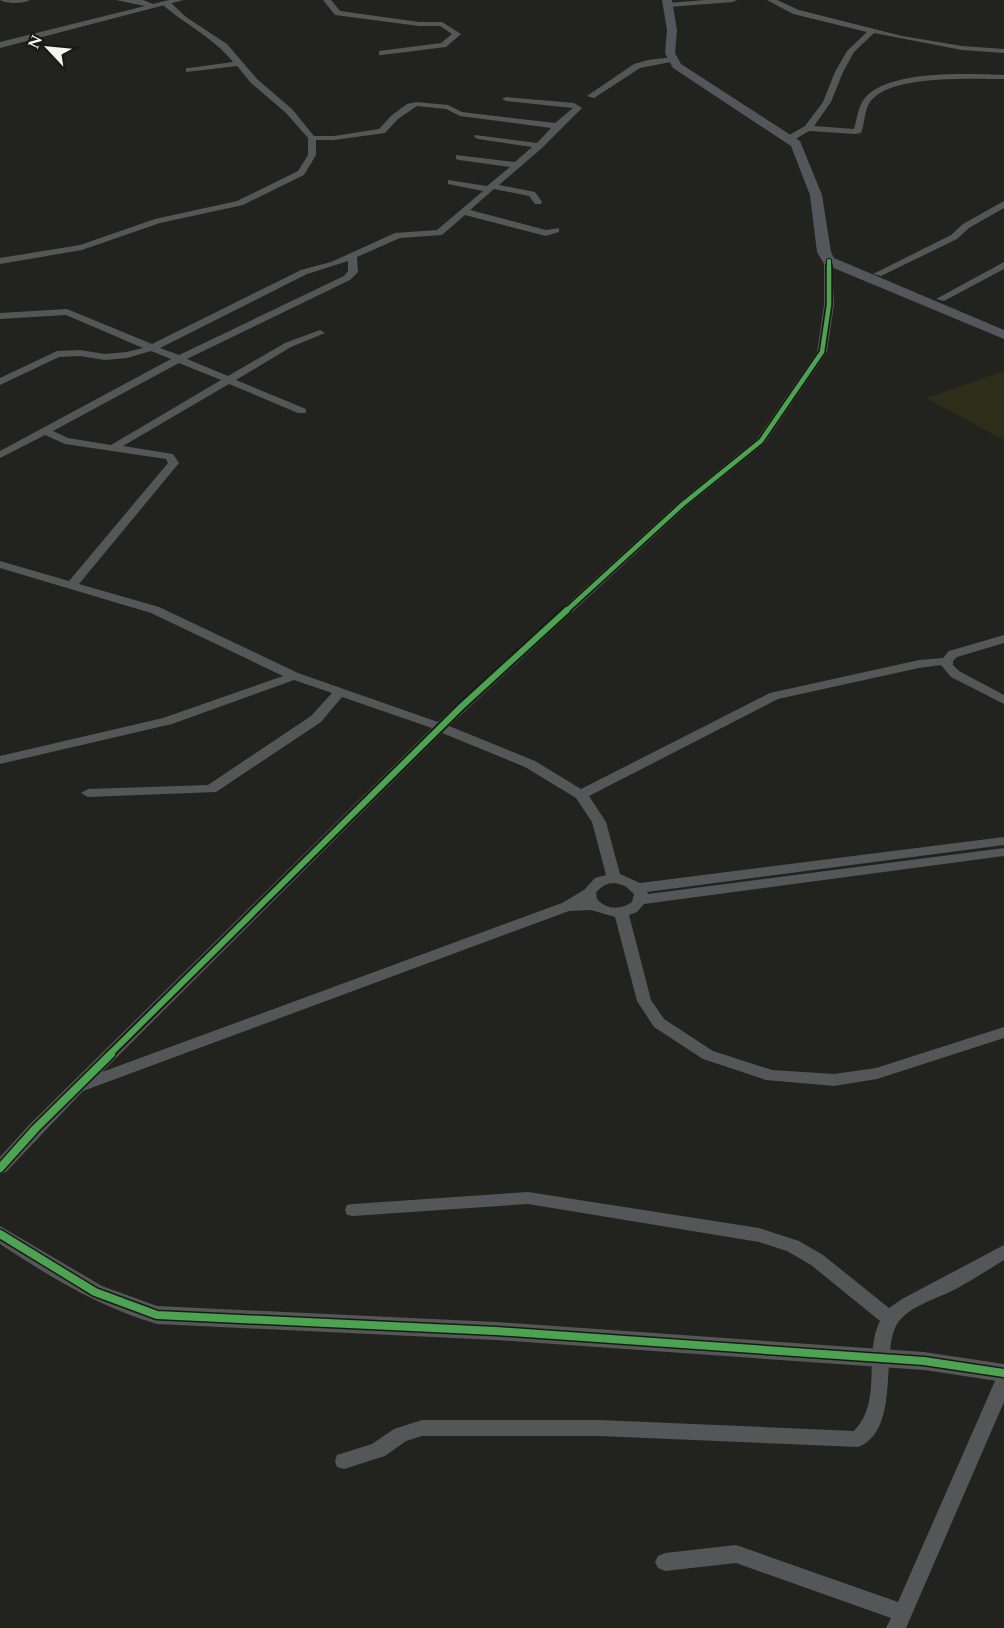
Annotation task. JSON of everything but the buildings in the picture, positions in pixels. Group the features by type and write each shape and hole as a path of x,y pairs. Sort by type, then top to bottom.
{"main road":[{"path":"668,2 672,30 670,53 677,66 796,144 816,195 827,256"},
{"path":"827,256 878,274 1004,326"},
{"path":"827,256 1004,335"}],"street":[{"path":"2,0 26,0"},
{"path":"120,0 142,2 154,6"},
{"path":"0,45 180,0"},
{"path":"327,0 338,13 418,24 442,24 457,33 443,45 382,53"},
{"path":"668,2 733,0"},
{"path":"771,0 788,10 872,31 942,45 1004,51"},
{"path":"0,261 82,247 158,221 202,213 240,202 278,186 302,172 312,154 312,138 289,111 254,81 224,46 183,20 166,3"},
{"path":"789,139 808,128 827,102 839,72 851,51 872,31"},
{"path":"591,96 637,66 648,62 673,59"},
{"path":"189,70 239,63"},
{"path":"808,128 858,131 867,100 885,86 946,77 1004,77"},
{"path":"0,382 57,354 116,356 152,348 304,272 352,257 398,235 439,233 489,187 539,146 578,106 506,99"},
{"path":"312,138 334,138 382,131 410,105 416,104 448,107 460,114 557,126"},
{"path":"478,137 539,146"},
{"path":"459,158 515,165"},
{"path":"451,182 532,194 538,202"},
{"path":"878,274 954,237 966,226 1004,204"},
{"path":"462,211 550,234 556,230"},
{"path":"0,1168 36,1128 80,1087 441,727 683,504 761,441 822,352 829,306 827,256"},
{"path":"0,455 179,359 346,278 353,272 352,257"},
{"path":"941,299 1004,266"},
{"path":"0,316 67,312 302,411"},
{"path":"113,448 288,345 320,333"},
{"path":"44,431 65,441 169,456 174,463 72,585"},
{"path":"0,564 155,610 294,676 441,727 530,764 581,795 599,822 614,878"},
{"path":"581,795 774,696 919,664 947,661 953,654 1004,639"},
{"path":"947,661 947,666 955,674 1004,700"},
{"path":"0,760 167,721 294,676"},
{"path":"88,793 211,789 316,719 339,693"},
{"path":"948,854 1004,841"},
{"path":"639,894 948,854 1004,852"},
{"path":"592,899 597,882 614,878 632,882 639,894"},
{"path":"592,899 611,912 621,912 630,910 639,894"},
{"path":"80,1087 567,906 592,899"},
{"path":"621,912 644,1001 659,1023 708,1055 771,1076 834,1080 877,1072 1004,1032"},
{"path":"353,1210 528,1198 759,1235 793,1246 817,1260 890,1319"},
{"path":"1,1236 76,1283 111,1301 158,1315 496,1331 924,1361 1004,1373"},
{"path":"344,1461 378,1450 400,1435 422,1428 610,1428 858,1439 867,1433 873,1419 883,1336 890,1319 900,1308 941,1289 1004,1252"},
{"path":"664,1562 736,1554 899,1621 1004,1381"}],"green space":[{"path":"1004,371 1004,440 926,398"}],"cycle path":[{"path":"0,1168 36,1128 461,707 683,504 761,441 822,352 829,305 829,261"},
{"path":"0,1234 95,1292 135,1309 157,1315 496,1331 924,1361 1004,1373"}]}
